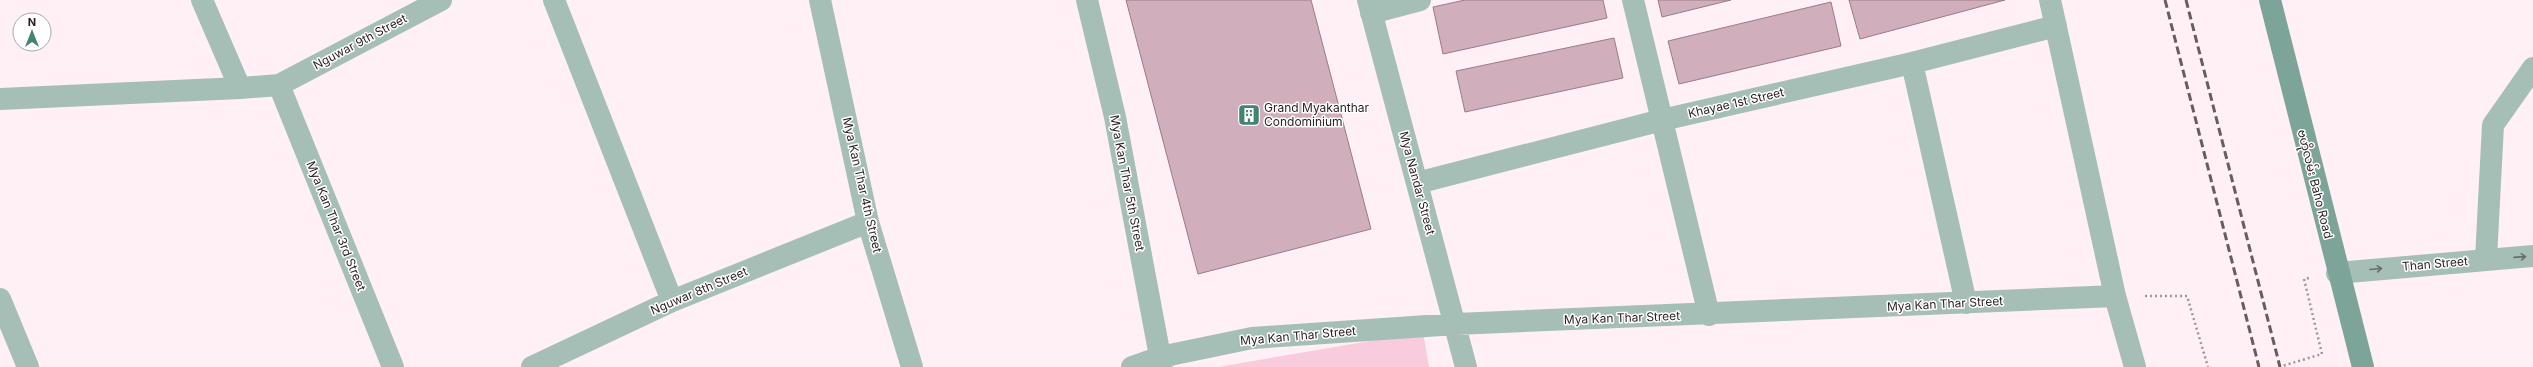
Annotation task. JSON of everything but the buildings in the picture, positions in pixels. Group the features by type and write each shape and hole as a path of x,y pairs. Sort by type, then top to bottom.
{"main road":[{"name":"ဗဟိုလမ်း Baho Road","path":"2270,0 2362,367"}],"street":[{"path":"202,0 240,88"},
{"name":"Nguwar 9th Street","path":"279,85 441,0"},
{"path":"554,0 672,301"},
{"name":"Mya Kan Thar 4th Street","path":"820,0 868,222 912,367"},
{"name":"Mya Kan Thar 5th Street","path":"1087,0 1115,117 1161,362"},
{"path":"1369,6 1420,0"},
{"path":"1633,0 1709,315"},
{"path":"2050,0 2115,296 2135,367"},
{"name":"Mya Nandar Street","path":"1369,6 1456,324 1466,367"},
{"name":"Khayae 1st Street","path":"1417,182 1662,120 1912,63 2056,26"},
{"path":"1912,63 1966,303"},
{"path":"2486,259 2493,125 2533,68"},
{"path":"0,99 279,85"},
{"name":"Mya Kan Thar 3rd Street","path":"279,85 393,367"},
{"name":"Nguwar 8th Street","path":"532,367 672,301 868,222"},
{"name":"Than Street","path":"2338,273 2533,256"},
{"name":"Mya Kan Thar Street","path":"1132,367 1161,362 1252,338 1456,324 1709,315 2115,296"},
{"path":"0,299 28,367"}],"path":[{"path":"2115,296 2187,296 2208,367"},
{"path":"2279,367 2322,354"}],"shaded area":[{"path":"1423,332 1429,367 1218,367"}],"railway":[{"path":"2165,0 2259,367"},
{"path":"2186,0 2280,367"}],"place":[{"name":"Grand Myakanthar Condominium","path":"1249,115"}]}
